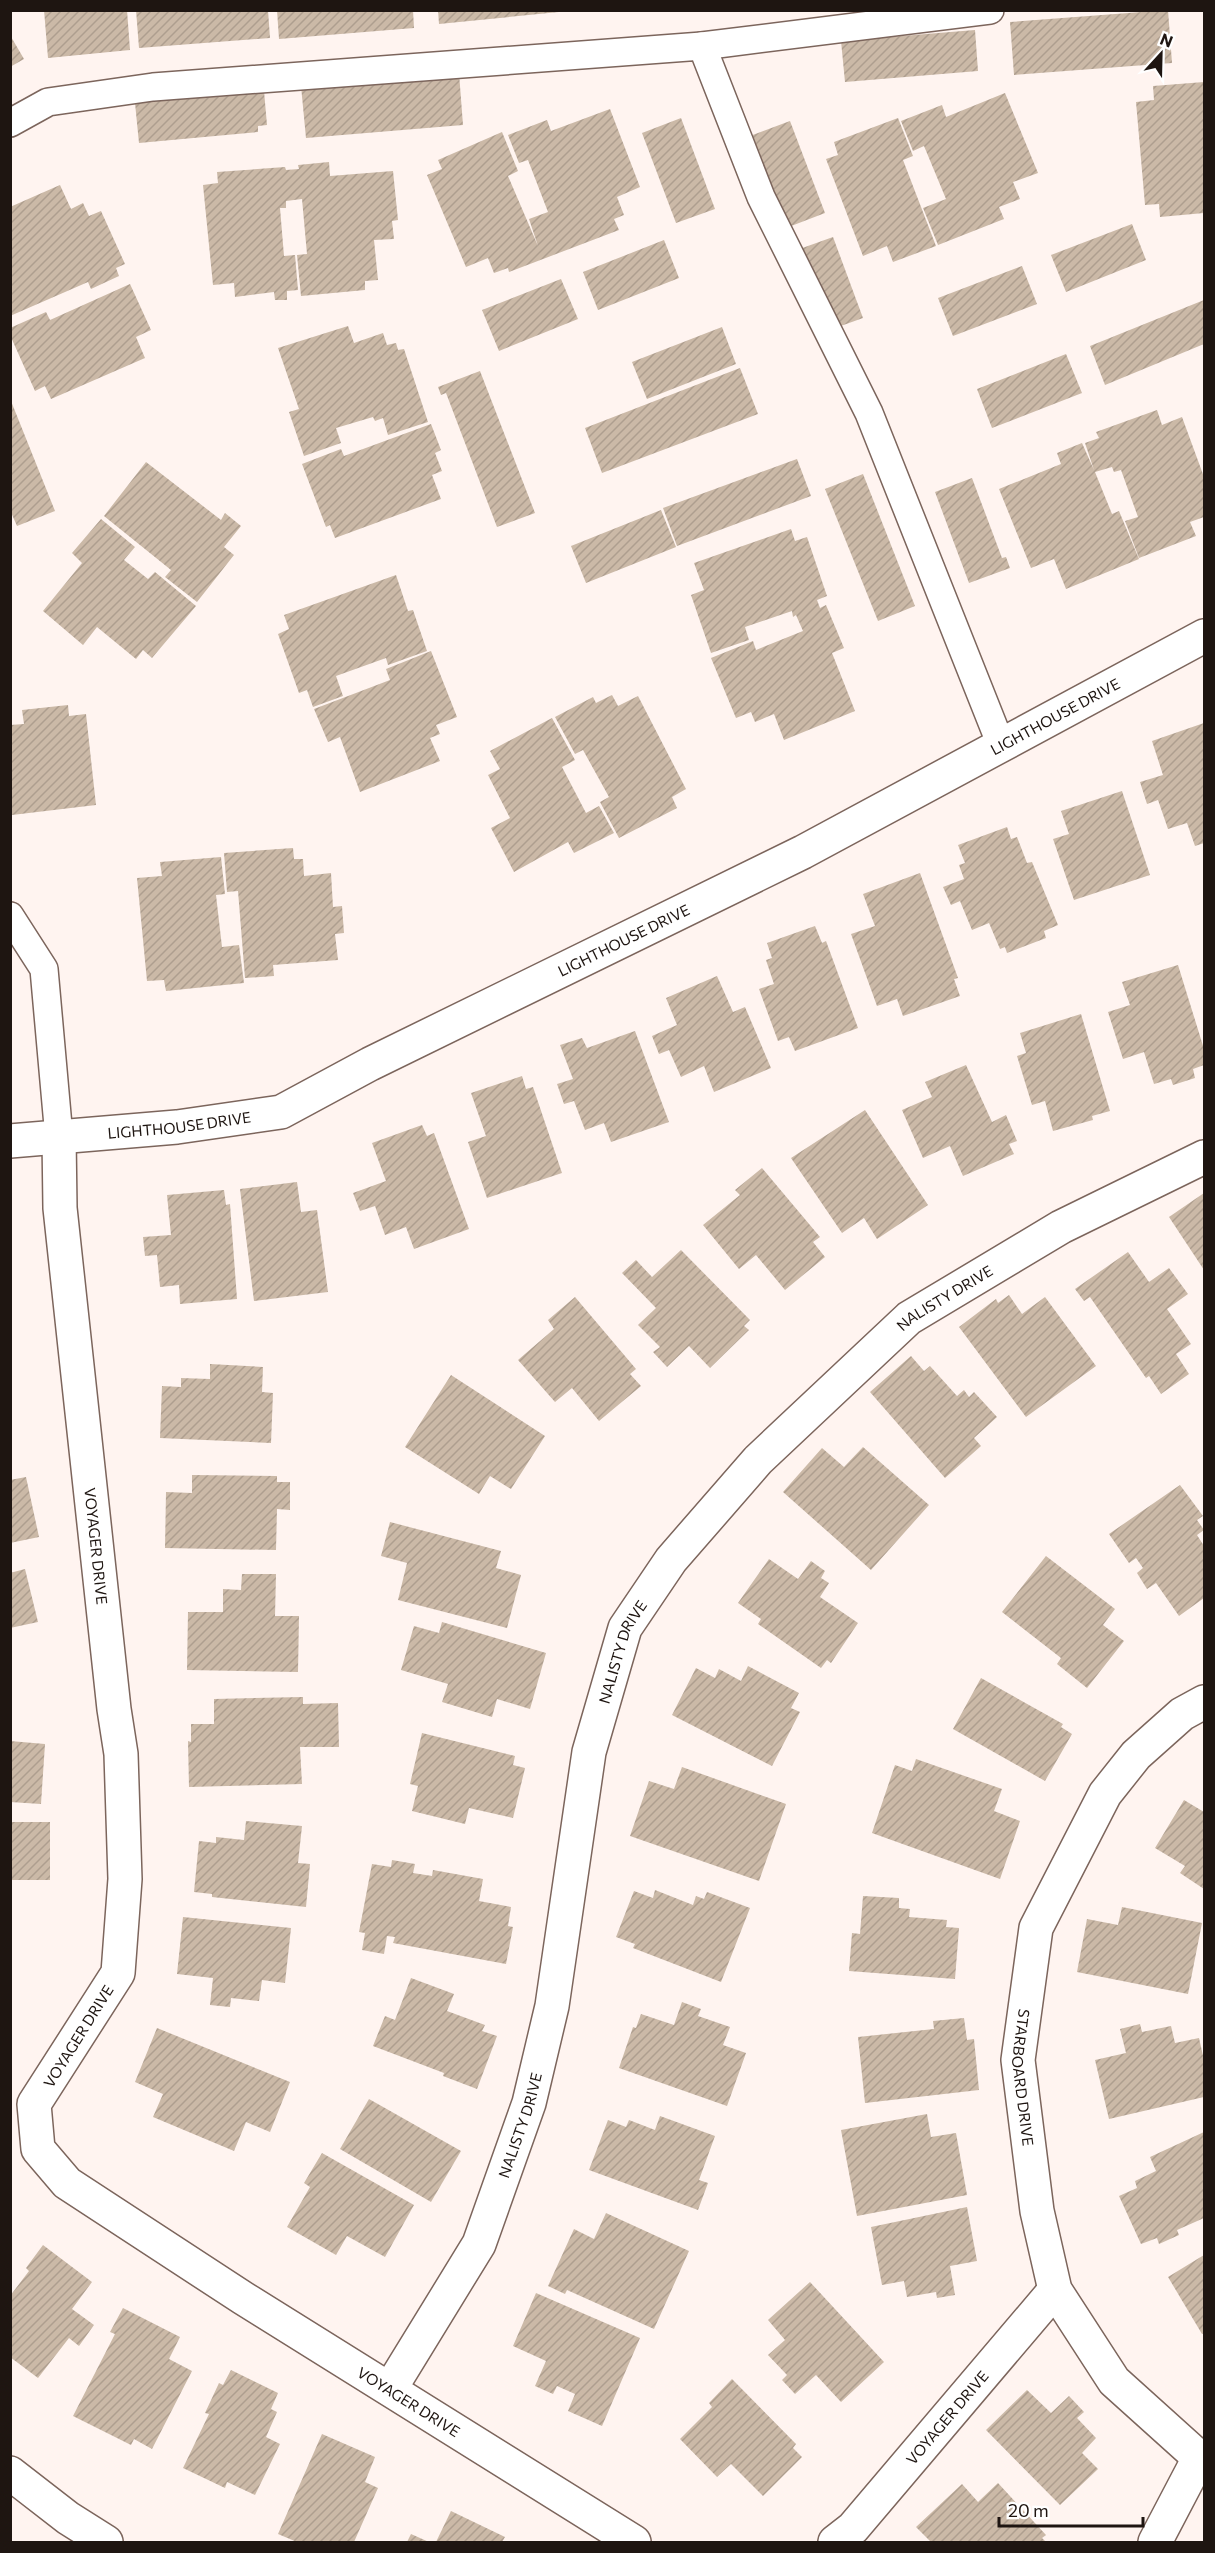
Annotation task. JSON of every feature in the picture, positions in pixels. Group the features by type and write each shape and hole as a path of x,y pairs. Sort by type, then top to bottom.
{"street":[{"name":"LIGHTHOUSE DRIVE","path":"10,1141 177,1127 280,1112 380,1059 803,852 1204,636"},
{"name":"VOYAGER DRIVE","path":"59,1137 60,1208 114,1709 122,1754 124,1879 118,1973 34,2104 38,2149 68,2183 243,2298 634,2542"},
{"name":"NALISTY DRIVE","path":"390,2389 478,2244 529,2103 552,2006 589,1752 626,1628 671,1560 758,1460 909,1318 1061,1227 1204,1158"},
{"name":"STARBOARD DRIVE","path":"1202,2460 1114,2381 1055,2290 1037,2211 1018,2060 1036,1928 1105,1794 1136,1755 1182,1714 1204,1702"},
{"name":"VOYAGER DRIVE","path":"836,2542 853,2528 1055,2290"},
{"path":"1155,2542 1202,2460"},
{"path":"10,2473 68,2518 106,2542"}],"lane":[{"path":"10,123 48,102 153,87 702,46 990,10"},
{"path":"702,46 761,197 869,413 1001,745"},
{"path":"10,916 44,969 59,1137"}],"building":[{"path":"44,10 127,10 130,50 48,58"},
{"path":"136,10 268,10 270,38 139,48"},
{"path":"277,10 413,10 414,28 279,39"},
{"path":"438,10 559,10 559,12 439,24"},
{"path":"1168,10 1172,63 1014,75 1010,22"},
{"path":"975,30 978,71 845,82 841,41"},
{"path":"10,35 24,59 10,67"},
{"path":"459,73 463,125 306,138 301,86"},
{"path":"1204,82 1204,213 1160,217 1159,204 1145,205 1136,102 1154,100 1153,86"},
{"path":"264,91 267,125 258,126 258,132 139,143 135,103"},
{"path":"1005,93 1038,173 1013,182 1020,199 999,207 1004,219 938,245 923,208 946,199 924,146 913,151 901,121 942,105 946,117"},
{"path":"610,109 640,187 617,197 624,215 614,219 619,230 509,272 508,268 494,273 488,258 466,267 427,175 442,169 438,160 502,132 518,171 508,176 538,246 529,219 548,212 528,160 519,163 508,135 547,120 551,131"},
{"path":"681,118 715,209 676,223 642,133"},
{"path":"898,118 913,156 903,160 936,246 893,262 887,246 863,256 826,159 838,155 834,142"},
{"path":"790,121 825,213 786,228 750,136"},
{"path":"329,162 330,176 393,171 398,220 392,221 394,239 374,240 378,280 365,281 365,290 301,296 297,255 307,254 302,199 286,201 286,208 280,208 284,256 295,255 298,290 287,291 287,300 275,300 274,292 235,297 234,283 213,285 203,185 218,183 217,172 285,167 286,170 299,169 298,165"},
{"path":"60,185 71,209 83,203 89,216 101,211 125,264 116,268 119,276 91,289 88,282 10,316 10,207"},
{"path":"1132,224 1146,260 1066,292 1051,255"},
{"path":"833,237 863,318 824,332 794,251"},
{"path":"664,240 679,278 598,310 583,272"},
{"path":"1022,266 1037,304 953,336 938,298"},
{"path":"561,279 578,319 499,351 482,310"},
{"path":"130,284 151,330 136,337 145,358 51,399 45,386 35,391 10,335 10,328 46,312 50,320"},
{"path":"1204,300 1204,344 1105,385 1090,346"},
{"path":"348,326 354,343 383,333 387,345 396,343 398,350 404,349 428,422 388,435 383,418 375,421 373,417 336,428 341,443 304,456 289,412 299,409 278,348"},
{"path":"722,327 736,364 647,399 632,362"},
{"path":"1066,354 1082,393 992,428 977,389"},
{"path":"740,368 758,414 602,473 585,428"},
{"path":"480,371 535,513 497,527 446,393 441,395 438,387"},
{"path":"11,401 55,511 17,526 10,510"},
{"path":"1157,410 1162,425 1182,417 1204,477 1204,517 1190,522 1196,536 1139,558 1125,521 1138,517 1121,470 1114,472 1112,467 1095,472 1112,514 1119,511 1139,559 1066,589 1054,559 1031,568 999,489 1061,464 1057,453 1082,443 1094,470 1085,443 1099,438 1096,432"},
{"path":"431,424 441,450 435,453 442,471 432,475 441,499 335,538 330,525 326,527 302,464 341,449 344,456"},
{"path":"797,459 811,496 677,546 663,508"},
{"path":"146,462 221,520 225,513 241,526 224,547 234,555 197,602 165,577 171,570 104,516"},
{"path":"863,474 915,606 878,621 825,489"},
{"path":"972,478 1002,558 1006,557 1010,568 969,583 935,492"},
{"path":"661,510 676,547 586,583 571,546"},
{"path":"101,519 135,547 124,560 148,579 155,572 196,606 152,658 143,650 136,659 97,627 83,645 43,611 82,563 72,553"},
{"path":"791,529 795,541 807,537 827,596 817,600 820,608 826,605 844,648 832,653 855,711 784,740 774,714 755,722 751,712 736,718 711,658 753,641 756,650 803,631 796,615 793,617 792,611 745,627 749,640 711,653 691,595 704,590 694,563"},
{"path":"396,575 408,611 413,610 427,651 388,665 386,658 336,676 343,696 313,707 307,690 299,693 278,634 289,629 284,615"},
{"path":"431,651 457,717 436,725 440,734 430,738 440,761 360,792 340,737 328,742 314,709 390,680 386,669"},
{"path":"612,695 618,706 638,696 686,789 672,797 677,808 619,838 600,802 609,797 583,750 575,754 555,717 593,697 596,703"},
{"path":"68,705 69,716 86,714 96,805 12,815 10,725 24,724 22,710"},
{"path":"552,718 575,760 562,767 586,813 599,806 614,833 574,853 568,842 514,872 491,828 510,818 488,775 500,769 490,751"},
{"path":"1204,723 1204,843 1195,846 1187,823 1168,829 1158,800 1147,804 1140,782 1163,775 1152,741"},
{"path":"1122,791 1150,875 1074,900 1053,839 1069,834 1061,811"},
{"path":"1007,827 1011,839 1017,837 1027,863 1032,862 1058,925 1044,931 1046,938 1007,953 1005,947 1000,949 989,923 972,930 960,901 951,905 943,887 964,879 959,865 965,863 958,845"},
{"path":"293,848 294,859 303,859 304,876 331,873 333,907 342,906 344,933 335,934 338,960 273,965 274,976 245,978 238,891 227,892 224,853"},
{"path":"221,857 225,894 216,895 222,947 239,945 244,983 166,991 164,980 147,981 137,878 162,876 160,862"},
{"path":"920,873 958,978 954,979 960,996 903,1016 897,999 877,1006 851,934 875,926 863,894"},
{"path":"815,926 822,943 826,941 858,1028 795,1051 789,1037 778,1041 759,989 774,984 766,960 772,958 767,943"},
{"path":"1178,965 1204,1049 1204,1065 1193,1069 1195,1078 1173,1085 1171,1079 1154,1084 1144,1052 1123,1059 1108,1012 1130,1005 1122,982"},
{"path":"717,976 733,1012 745,1007 771,1068 714,1092 704,1066 681,1077 669,1050 659,1054 652,1036 677,1025 666,998"},
{"path":"1081,1014 1110,1111 1092,1116 1093,1120 1053,1131 1045,1101 1032,1105 1017,1056 1026,1053 1020,1033"},
{"path":"635,1031 669,1122 611,1142 604,1123 585,1130 574,1101 564,1104 557,1084 573,1079 560,1045 582,1038 587,1048"},
{"path":"966,1065 992,1122 1006,1115 1017,1141 1009,1144 1014,1154 963,1176 950,1146 923,1158 902,1110 932,1097 925,1082"},
{"path":"522,1076 526,1089 533,1087 562,1173 487,1198 468,1142 486,1136 471,1093"},
{"path":"865,1110 928,1205 877,1239 864,1218 842,1233 791,1158"},
{"path":"422,1125 427,1136 434,1133 469,1229 414,1249 406,1227 385,1235 375,1206 360,1211 353,1193 386,1181 372,1143"},
{"path":"762,1168 820,1237 813,1242 825,1257 785,1290 756,1255 739,1269 703,1225 740,1195 735,1190"},
{"path":"297,1182 301,1212 317,1210 328,1292 254,1301 240,1189"},
{"path":"224,1190 226,1205 230,1204 237,1299 180,1304 179,1285 160,1287 157,1255 145,1256 143,1237 171,1235 167,1195"},
{"path":"1204,1193 1204,1270 1169,1217"},
{"path":"681,1250 750,1320 744,1326 749,1330 710,1368 689,1346 667,1367 653,1352 660,1347 638,1325 656,1308 622,1273 636,1260 652,1277"},
{"path":"1128,1252 1149,1282 1169,1268 1188,1294 1167,1309 1191,1344 1176,1354 1189,1374 1161,1394 1149,1376 1146,1378 1090,1297 1084,1301 1075,1289"},
{"path":"1009,1295 1022,1314 1045,1297 1096,1366 1026,1417 959,1327 996,1299 998,1303"},
{"path":"575,1297 636,1369 630,1374 641,1386 599,1421 572,1388 555,1402 518,1360 554,1329 548,1320"},
{"path":"911,1356 924,1371 930,1366 957,1396 964,1390 969,1397 974,1392 997,1417 974,1438 981,1446 945,1478 870,1392"},
{"path":"210,1364 263,1367 262,1392 273,1393 271,1443 160,1438 162,1386 181,1387 181,1378 210,1379"},
{"path":"451,1375 545,1436 511,1489 490,1476 479,1494 405,1447"},
{"path":"863,1447 929,1505 871,1570 783,1492 822,1448 844,1467"},
{"path":"192,1475 277,1476 277,1482 290,1482 290,1510 277,1509 276,1550 165,1548 166,1492 192,1493"},
{"path":"26,1477 39,1537 10,1543 10,1480"},
{"path":"1180,1485 1203,1516 1197,1520 1204,1530 1197,1535 1204,1546 1204,1598 1179,1616 1156,1583 1147,1589 1137,1573 1143,1568 1136,1558 1129,1563 1109,1534"},
{"path":"390,1522 501,1551 496,1568 521,1575 507,1628 398,1600 407,1563 381,1556"},
{"path":"1046,1556 1115,1609 1103,1625 1124,1641 1087,1688 1057,1664 1061,1658 1002,1612"},
{"path":"769,1559 798,1579 811,1561 825,1571 821,1578 829,1583 820,1597 858,1623 831,1663 827,1660 821,1668 758,1624 761,1619 738,1603"},
{"path":"25,1569 38,1622 10,1628 10,1573"},
{"path":"242,1574 276,1574 275,1616 299,1616 298,1672 187,1670 188,1612 223,1612 223,1589 241,1590"},
{"path":"442,1622 546,1653 530,1709 497,1699 492,1717 442,1702 448,1684 401,1670 414,1626 439,1633"},
{"path":"748,1666 799,1693 791,1708 800,1712 772,1766 672,1715 696,1668 715,1678 719,1669 741,1681"},
{"path":"981,1678 1063,1724 1061,1727 1072,1734 1045,1781 953,1729"},
{"path":"303,1697 303,1704 338,1703 339,1747 300,1747 302,1784 189,1787 188,1741 191,1742 191,1724 214,1724 214,1699"},
{"path":"422,1733 515,1756 513,1765 525,1768 513,1818 469,1808 465,1824 412,1811 418,1786 410,1784"},
{"path":"10,1741 45,1744 41,1804 10,1802"},
{"path":"916,1759 1002,1789 994,1811 1020,1821 1000,1879 872,1833 895,1765 912,1771"},
{"path":"682,1767 786,1804 759,1881 630,1836 649,1781 674,1789"},
{"path":"1184,1800 1204,1812 1204,1889 1180,1873 1185,1866 1155,1848"},
{"path":"246,1821 302,1826 298,1863 310,1864 306,1907 212,1897 212,1894 194,1892 199,1841 216,1843 216,1837 244,1840"},
{"path":"10,1822 50,1822 50,1880 10,1880"},
{"path":"392,1860 415,1864 413,1873 432,1876 433,1870 483,1879 479,1901 511,1907 508,1926 513,1927 506,1964 393,1943 395,1937 387,1936 384,1954 362,1950 365,1933 359,1932 372,1864 391,1867"},
{"path":"655,1890 693,1905 696,1896 704,1899 707,1892 750,1908 721,1982 633,1948 635,1944 616,1937 634,1891 653,1898"},
{"path":"863,1896 899,1898 899,1908 910,1909 909,1917 947,1920 946,1927 959,1928 955,1979 849,1971 852,1933 860,1934"},
{"path":"1122,1907 1202,1923 1188,1994 1077,1972 1087,1919 1118,1925"},
{"path":"183,1917 291,1928 285,1983 262,1980 259,2001 231,1998 230,2007 210,2005 213,1978 177,1974"},
{"path":"411,1978 454,1994 447,2011 485,2025 482,2031 497,2036 477,2089 443,2076 444,2073 373,2046 385,2016 395,2020"},
{"path":"682,2002 701,2009 698,2016 730,2027 723,2045 746,2053 727,2106 619,2068 633,2027 636,2028 641,2014 674,2025"},
{"path":"964,2018 967,2040 974,2039 979,2090 865,2103 858,2037 934,2029 933,2021"},
{"path":"1140,2024 1142,2032 1171,2026 1175,2043 1199,2038 1204,2060 1204,2097 1109,2119 1095,2060 1126,2053 1120,2029"},
{"path":"157,2028 290,2082 270,2132 246,2122 234,2151 153,2117 163,2094 135,2082"},
{"path":"369,2099 461,2151 431,2202 340,2149"},
{"path":"927,2114 931,2137 956,2133 967,2195 857,2216 841,2130"},
{"path":"660,2116 715,2136 699,2180 708,2183 698,2210 589,2170 608,2120 626,2127 629,2120 655,2130"},
{"path":"1204,2132 1204,2218 1177,2230 1179,2235 1159,2244 1157,2238 1141,2244 1119,2196 1137,2188 1135,2181 1156,2171 1150,2157"},
{"path":"322,2153 414,2205 385,2257 347,2236 336,2255 287,2227 310,2187 304,2183"},
{"path":"967,2207 977,2261 950,2266 955,2295 937,2298 936,2292 907,2297 904,2281 882,2285 871,2227"},
{"path":"606,2213 689,2251 654,2329 567,2290 565,2294 548,2286 574,2229 594,2239"},
{"path":"43,2245 92,2282 72,2309 94,2325 79,2346 69,2338 38,2378 10,2357 10,2296 29,2271 26,2268"},
{"path":"1204,2255 1204,2333 1202,2334 1168,2277"},
{"path":"810,2282 884,2362 841,2402 816,2375 795,2394 782,2380 787,2375 768,2355 785,2340 768,2320"},
{"path":"536,2293 640,2338 602,2426 568,2411 575,2394 557,2386 553,2394 535,2386 546,2361 513,2346"},
{"path":"123,2308 180,2337 169,2359 192,2371 152,2449 134,2439 131,2445 73,2416 115,2334 110,2332"},
{"path":"231,2370 278,2393 271,2409 277,2412 266,2437 280,2444 255,2495 227,2482 225,2488 183,2468 209,2414 205,2413 219,2383 223,2385"},
{"path":"732,2379 796,2444 793,2448 802,2457 763,2496 731,2464 717,2477 680,2439 712,2407 709,2403"},
{"path":"1027,2390 1051,2413 1069,2396 1084,2412 1077,2418 1096,2438 1082,2453 1098,2469 1060,2505 986,2430"},
{"path":"322,2434 375,2457 365,2482 378,2488 354,2542 297,2542 278,2534"},
{"path":"998,2483 1046,2535 1042,2538 1046,2542 931,2542 916,2527 962,2484 978,2502"},
{"path":"451,2511 505,2537 502,2542 436,2542"},
{"path":"411,2534 429,2542 407,2542"}]}
